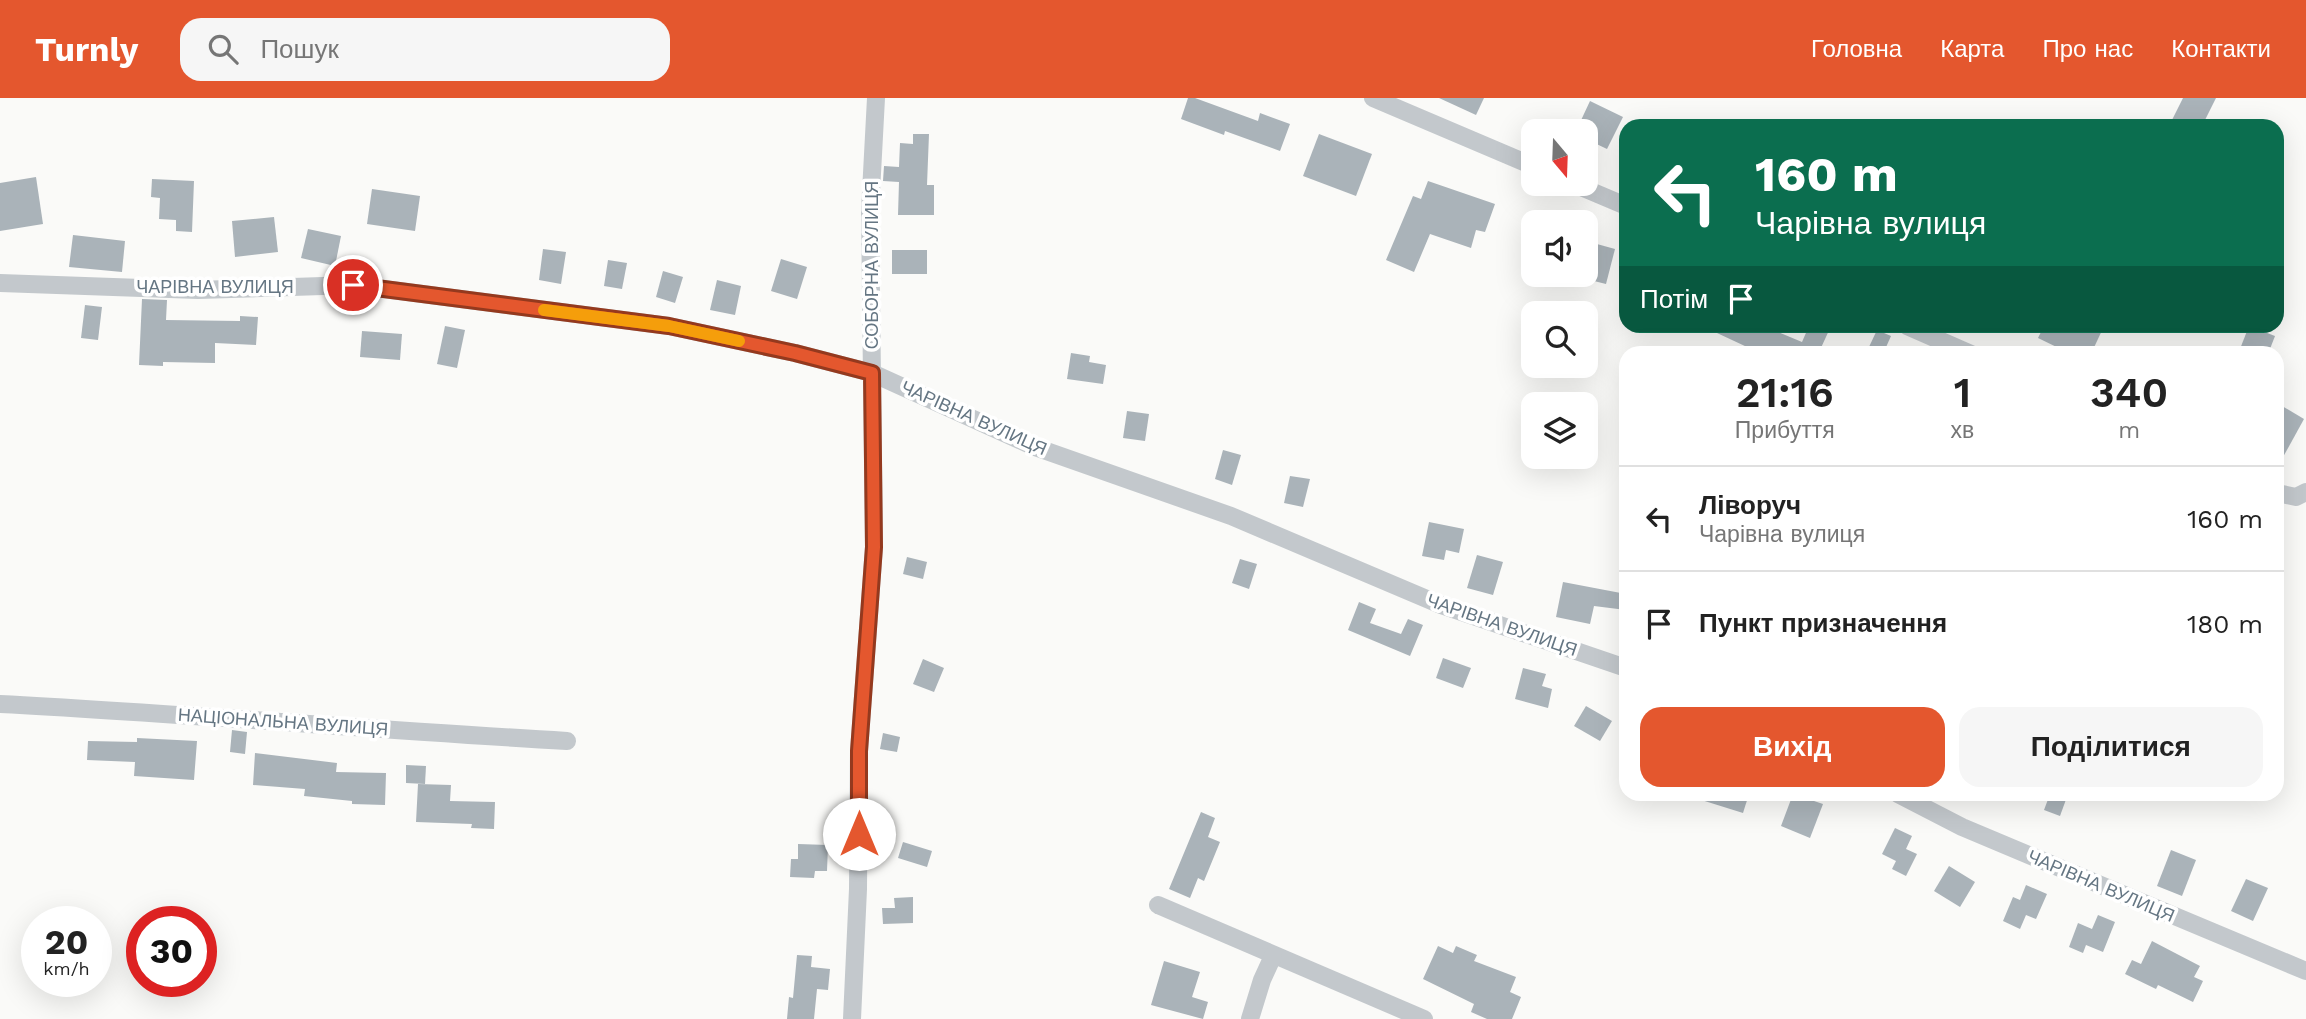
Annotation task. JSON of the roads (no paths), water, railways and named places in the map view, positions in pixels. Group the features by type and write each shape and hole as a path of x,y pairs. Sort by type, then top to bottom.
{"street":[{"name":"СОБОРНА ВУЛИЦЯ","path":"852,1019 858,889 859,751 874,547 870,211 876,98"},
{"path":"1373,98 1521,161"},
{"path":"1598,194 1619,203"},
{"name":"ЧАРІВНА ВУЛИЦЯ","path":"0,283 198,290 353,285 669,326 795,353 872,373 1035,447 1231,516 1441,606 1619,666"},
{"path":"1923,333 1953,346"},
{"path":"2284,494 2296,497 2306,492"},
{"name":"НАЦІОНАЛЬНА ВУЛИЦЯ","path":"0,704 567,741"},
{"name":"ЧАРІВНА ВУЛИЦЯ","path":"1912,801 1962,827 2306,971"},
{"path":"1158,905 1424,1019"},
{"path":"1250,1019 1262,980 1273,956"}]}
